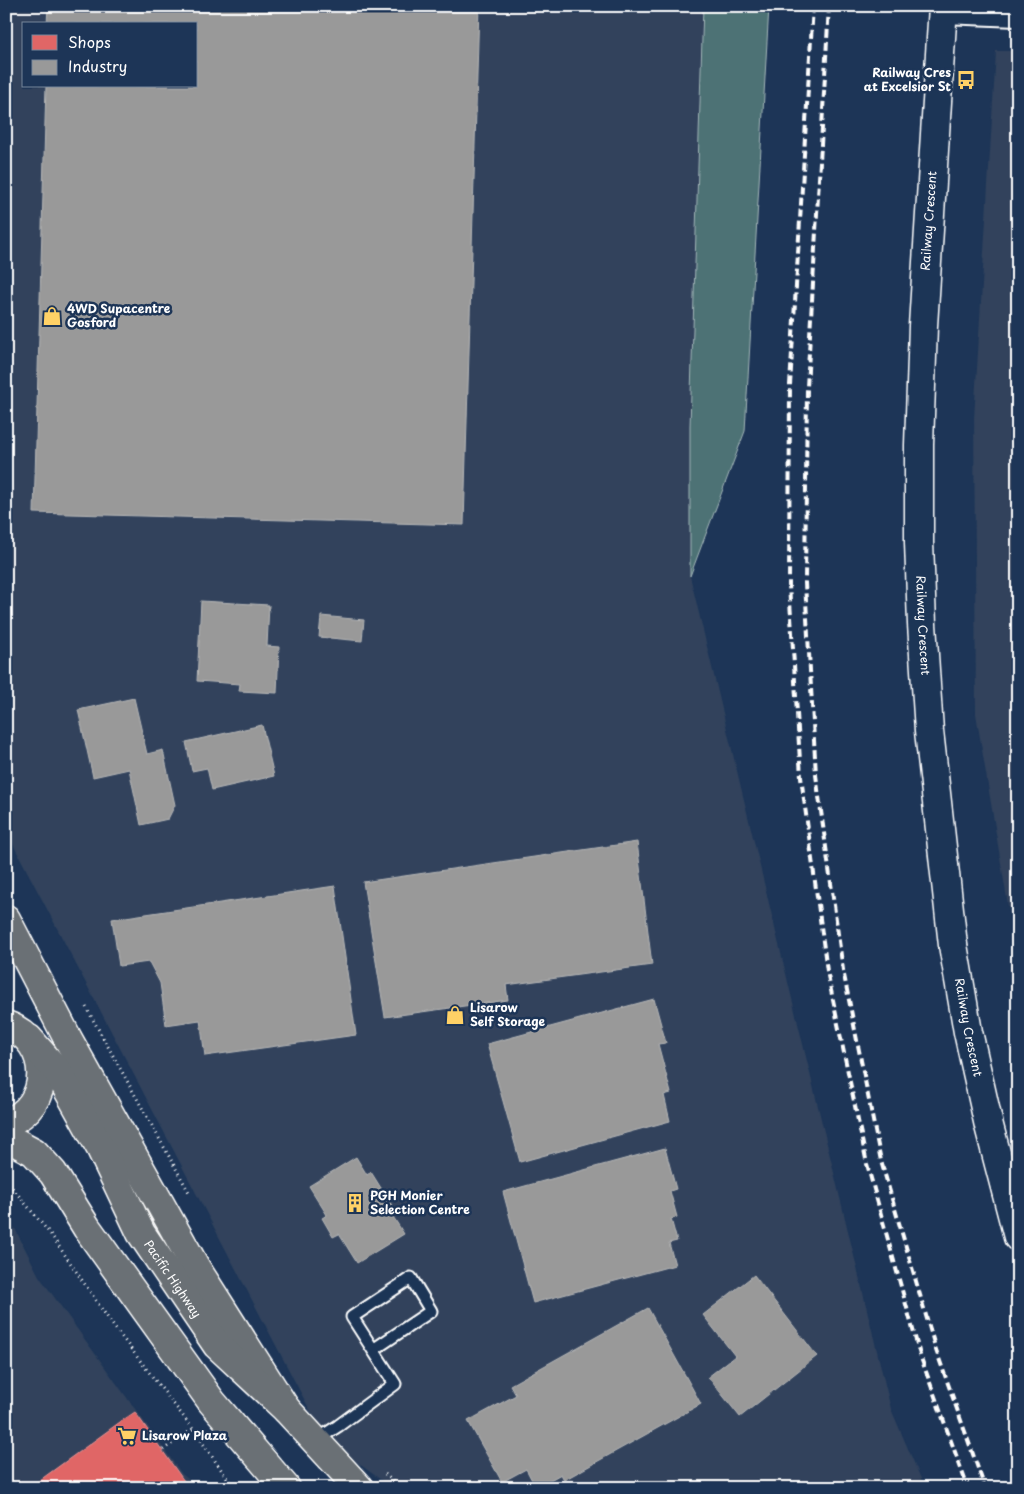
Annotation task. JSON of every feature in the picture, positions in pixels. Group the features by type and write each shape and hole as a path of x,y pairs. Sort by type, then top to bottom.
{"main road":[{"name":"Railway Crescent","path":"943,9 922,326 919,445 919,542 922,624 930,740 952,946 970,1042 991,1135 1018,1237"},
{"path":"6,919 68,1038 196,1268 286,1409"},
{"path":"6,1123 21,1116 31,1106 38,1093 42,1079 41,1065 36,1051 15,1026"},
{"name":"Pacific Highway","path":"15,1026 58,1072 101,1149 142,1233 217,1345 286,1409 359,1488"},
{"path":"6,1137 34,1152 53,1173 87,1228 212,1402 286,1488"}],"street":[{"path":"943,9 1018,14"}],"lane":[{"path":"316,1441 395,1384 373,1350 352,1317 411,1278 431,1311 373,1350"}],"path":[{"path":"86,1006 194,1202"},
{"path":"6,1180 52,1236 114,1326 193,1428 234,1488"},
{"path":"162,1450 193,1428"}],"shaded area":[{"path":"6,6 703,6 690,426 690,576 891,1409 925,1488 392,1488 325,1439 6,831"},
{"path":"996,51 1018,51 1018,965 976,714 974,418"},
{"path":"6,1211 39,1276 182,1474 199,1488 6,1488"}],"green space":[{"path":"703,6 769,6 745,431 690,576 690,426"}],"building: Shops":[{"name":"Lisarow Plaza","path":"135,1412 189,1488 29,1488 120,1422"}],"building: Industry":[{"path":"48,6 479,6 464,525 34,513 46,88 198,88 198,22 47,22"},
{"path":"201,601 269,605 267,646 279,647 277,693 239,691 240,684 197,681"},
{"path":"321,616 364,620 362,641 319,637"},
{"path":"134,698 147,754 163,750 175,805 168,819 141,825 129,769 93,777 78,710"},
{"path":"262,725 274,776 212,790 207,768 192,771 186,742"},
{"path":"637,842 652,965 506,985 508,1000 385,1017 363,882"},
{"path":"335,886 356,1035 205,1056 200,1020 166,1025 160,983 149,962 119,966 112,919"},
{"path":"654,999 666,1043 658,1044 671,1093 664,1095 670,1121 520,1162 487,1044"},
{"path":"665,1148 676,1189 670,1191 677,1217 671,1219 677,1241 669,1243 675,1265 533,1303 503,1192"},
{"name":"PGH Monier Selection Centre","path":"356,1157 367,1175 371,1172 396,1212 392,1215 404,1234 357,1263 339,1234 333,1237 322,1218 327,1215 309,1186"},
{"path":"754,1275 817,1356 740,1417 708,1377 735,1356 703,1315"},
{"path":"648,1308 701,1404 564,1480 561,1474 536,1488 526,1469 502,1482 468,1421 516,1395 510,1385"}],"railway":[{"path":"813,6 790,385 789,585 801,777 827,971 867,1164 920,1355 968,1488"},
{"path":"829,6 807,387 805,583 816,775 843,970 881,1161 936,1350 985,1488"}],"place":[{"name":"Railway Cres at Excelsior St","path":"966,80"},
{"name":"4WD Supacentre Gosford","path":"52,316"},
{"name":"Lisarow Self Storage","path":"455,1015"},
{"name":"PGH Monier Selection Centre","path":"355,1203"},
{"name":"Lisarow Plaza","path":"127,1436"}]}
